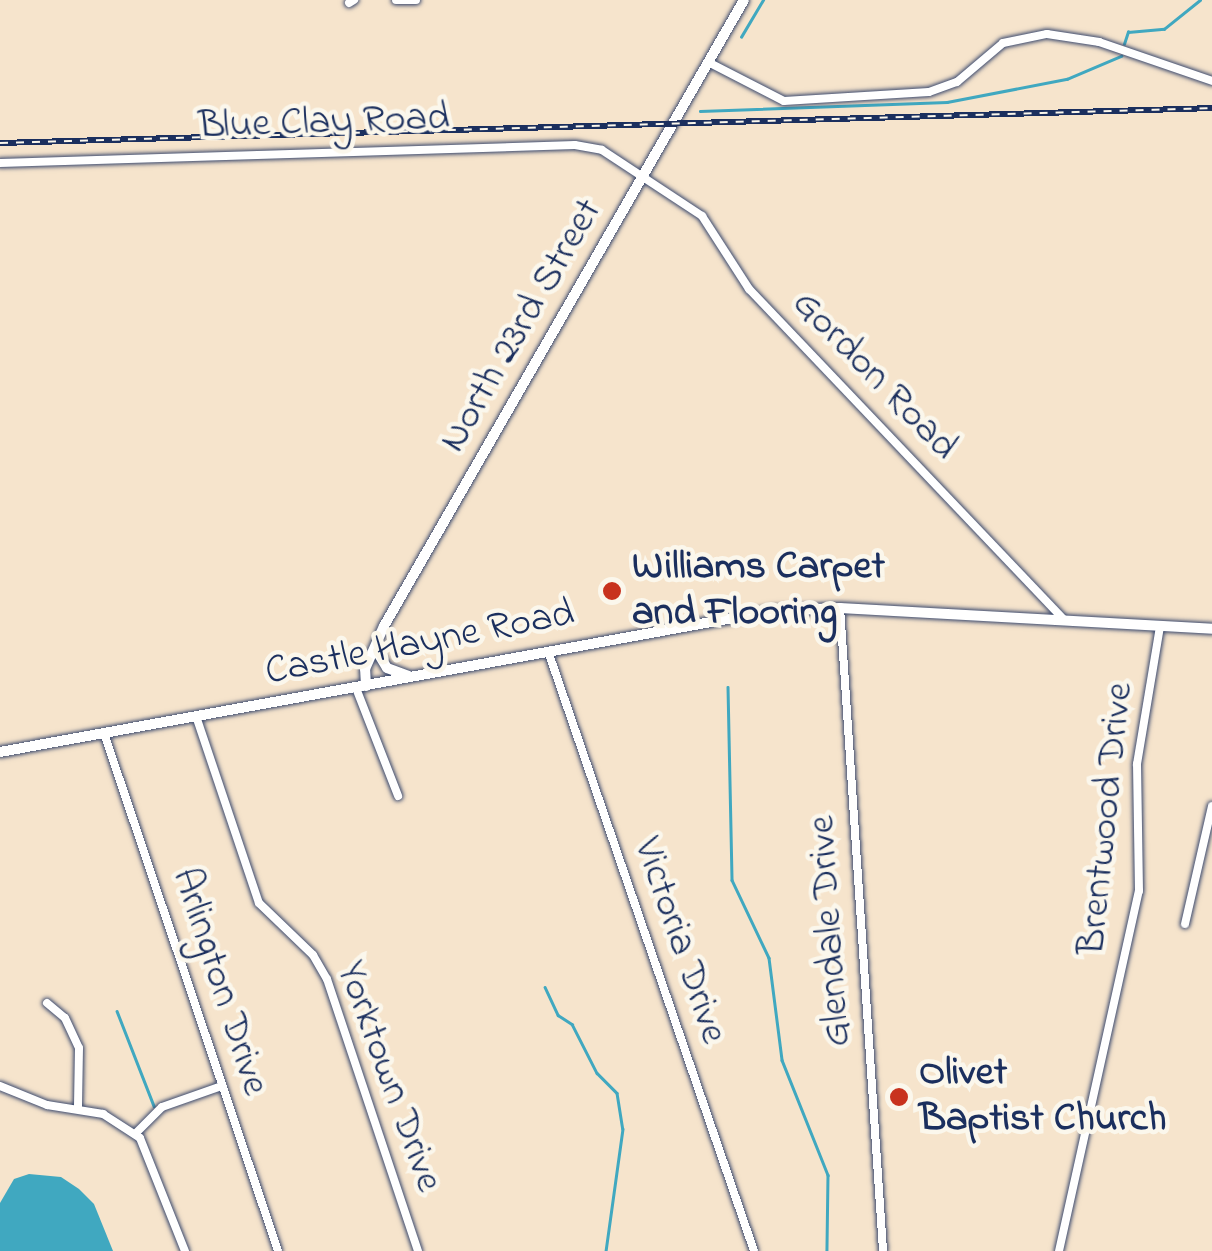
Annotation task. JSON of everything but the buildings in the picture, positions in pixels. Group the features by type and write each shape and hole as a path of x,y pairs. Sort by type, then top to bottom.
{"main road":[{"name":"North 23rd Street","path":"361,687 377,640 744,0"},
{"name":"Castle Hayne Road","path":"0,752 750,613 840,608 1212,629"},
{"path":"377,640 380,662 415,678"}],"street":[{"path":"396,0 416,0"},
{"path":"708,62 776,100 929,92 952,85 1002,43 1056,34 1212,81"},
{"name":"Blue Clay Road","path":"0,163 576,145 602,150 642,176"},
{"name":"Gordon Road","path":"642,176 702,216 749,289 1064,620"},
{"name":"Glendale Drive","path":"840,608 883,1251"},
{"name":"Brentwood Drive","path":"1059,1251 1139,891 1137,764 1160,626"},
{"name":"Victoria Drive","path":"548,651 754,1251"},
{"path":"361,687 398,796"},
{"name":"Yorktown Drive","path":"196,716 255,896 327,980 418,1251"},
{"name":"Arlington Drive","path":"104,732 278,1251"},
{"path":"1185,924 1212,806"},
{"path":"47,1003 65,1018 79,1048 78,1108"},
{"path":"0,1086 35,1102 103,1114 135,1134 150,1154 185,1251"},
{"path":"135,1134 162,1108 222,1086"}],"water":[{"path":"29,1174 61,1177 79,1189 94,1204 113,1251 0,1251 0,1203 14,1179"}],"waterway":[{"path":"741,37 763,0"},
{"path":"1124,44 1128,32 1164,29 1200,0"},
{"path":"700,111 947,102 1067,79 1121,56"},
{"path":"728,687 732,880 769,958 782,1060 828,1175 827,1251"},
{"path":"545,987 558,1015 572,1024 597,1073 617,1093 623,1129 606,1251"},
{"path":"117,1011 154,1106"}],"railway":[{"path":"0,143 1212,108"}],"place":[{"name":"Williams Carpet and Flooring","path":"612,591"},
{"name":"Olivet Baptist Church","path":"899,1097"}]}
